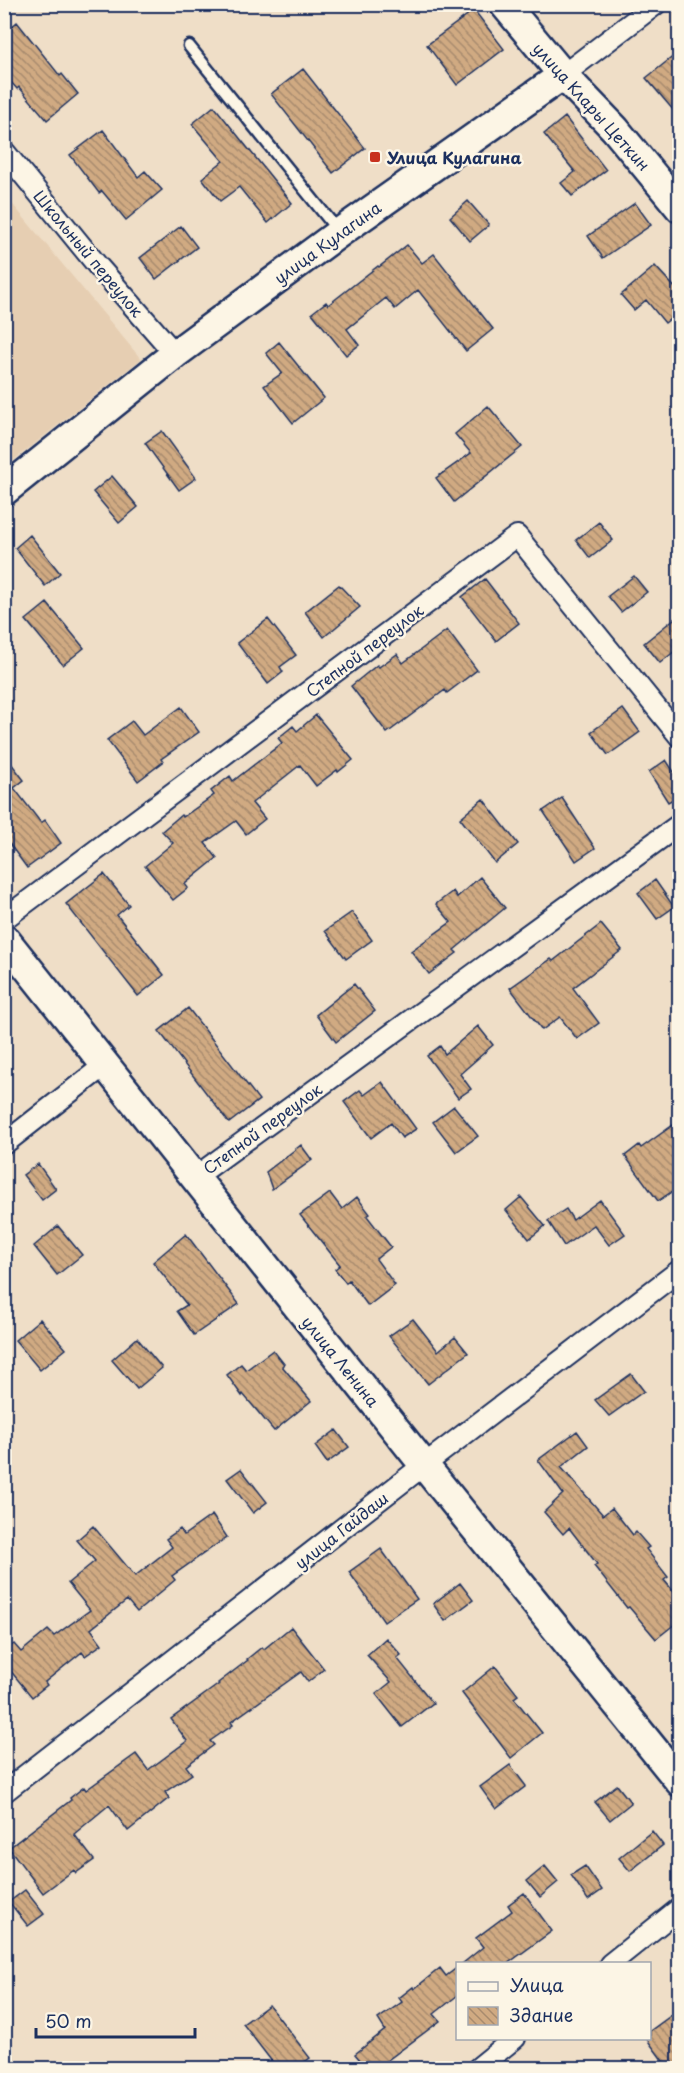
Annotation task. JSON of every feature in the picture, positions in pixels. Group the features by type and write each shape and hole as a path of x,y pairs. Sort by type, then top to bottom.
{"street":[{"name":"улица Клары Цеткин","path":"504,4 563,75 615,129 680,208"},
{"name":"улица Кулагина","path":"5,489 176,354 339,233 563,75 657,4"},
{"name":"Школьный переулок","path":"4,152 97,266 176,354"},
{"name":"Степной переулок","path":"4,919 516,537 680,737"},
{"name":"Степной переулок","path":"194,1178 680,824"},
{"name":"улица Ленина","path":"4,938 424,1466 680,1782"},
{"path":"4,1144 106,1065"},
{"name":"улица Гайдаш","path":"4,1792 680,1270"},
{"path":"612,1962 680,1908"},
{"path":"478,2068 513,2040"}],"lane":[{"path":"189,46 339,233"}],"shaded area":[{"path":"5,195 141,359 4,467"}],"building":[{"path":"474,10 504,49 457,85 427,45"},
{"path":"17,22 60,76 62,74 78,94 47,120 19,87 17,89 4,74 4,33"},
{"path":"680,51 680,118 646,78"},
{"path":"303,69 365,148 333,173 271,94"},
{"path":"214,106 292,203 268,223 239,187 220,201 202,178 223,161 192,124"},
{"path":"565,117 606,170 572,196 561,183 575,172 544,134"},
{"path":"103,130 138,177 145,171 162,190 126,220 102,191 99,193 70,155"},
{"path":"468,201 489,225 470,241 450,217"},
{"path":"635,203 651,225 603,258 588,236"},
{"path":"181,226 197,247 156,279 140,258"},
{"path":"407,245 422,263 434,254 493,329 466,351 418,290 395,309 386,298 347,329 359,345 346,355 312,313 326,302 328,305"},
{"path":"655,266 680,293 680,311 665,323 646,300 634,310 621,295"},
{"path":"279,342 324,398 293,423 264,386 282,373 266,353"},
{"path":"488,406 522,447 454,502 436,478 471,453 455,434"},
{"path":"162,431 196,478 179,490 145,443"},
{"path":"112,476 138,507 119,523 93,492"},
{"path":"599,522 613,540 590,558 576,540"},
{"path":"30,535 60,573 45,586 15,548"},
{"path":"634,576 647,592 621,612 608,596"},
{"path":"485,579 519,623 496,641 462,597"},
{"path":"339,585 360,607 324,637 305,612"},
{"path":"47,603 84,648 63,665 26,620"},
{"path":"680,614 680,647 660,663 644,643"},
{"path":"268,619 296,655 280,667 283,672 268,684 237,643"},
{"path":"447,630 477,670 447,693 445,690 387,733 351,686 377,665 379,667 397,654 403,663"},
{"path":"181,707 199,732 161,759 163,762 138,781 107,740 132,721 143,735"},
{"path":"623,709 640,732 608,755 591,732"},
{"path":"316,715 353,760 316,786 300,765 252,803 265,819 246,834 236,821 205,843 217,858 185,884 188,888 173,900 145,866 173,843 162,831 181,815 183,817 214,795 211,791 230,776 233,781 282,743 278,738 293,726 297,731"},
{"path":"4,754 24,780 14,788 41,823 45,820 61,843 27,868 5,838"},
{"path":"666,760 680,781 680,795 668,802 649,772"},
{"path":"562,798 595,848 576,861 543,811"},
{"path":"483,799 518,844 495,863 460,818"},
{"path":"104,874 129,905 117,915 164,975 138,996 66,904"},
{"path":"480,877 505,908 454,950 457,953 429,974 411,951 451,922 436,904 453,891 457,897"},
{"path":"655,880 674,907 657,919 638,893"},
{"path":"352,912 372,940 346,959 325,931"},
{"path":"601,924 622,950 573,988 599,1023 577,1039 560,1017 542,1030 510,988 551,959 553,961"},
{"path":"354,984 375,1011 336,1042 316,1015"},
{"path":"188,1008 259,1100 229,1123 159,1031"},
{"path":"478,1026 493,1045 460,1074 471,1089 458,1098 427,1056 440,1046 445,1054"},
{"path":"382,1082 416,1129 402,1138 391,1123 371,1138 344,1102 360,1090 364,1095"},
{"path":"454,1106 478,1136 456,1152 433,1122"},
{"path":"680,1120 680,1186 658,1201 625,1156 639,1145 641,1148"},
{"path":"301,1145 312,1160 272,1189 266,1172"},
{"path":"38,1164 56,1189 42,1200 23,1175"},
{"path":"330,1193 342,1209 357,1197 370,1214 367,1216 391,1247 376,1259 395,1285 368,1306 349,1280 346,1283 335,1269 340,1265 300,1215"},
{"path":"521,1197 545,1226 529,1239 506,1210"},
{"path":"600,1200 625,1234 609,1245 594,1225 564,1246 548,1221 566,1209 573,1220"},
{"path":"58,1226 82,1255 57,1275 34,1246"},
{"path":"186,1234 239,1304 194,1335 177,1311 187,1305 153,1262"},
{"path":"40,1319 66,1349 40,1370 15,1340"},
{"path":"413,1319 438,1351 455,1337 468,1353 428,1384 389,1336"},
{"path":"137,1338 162,1368 137,1389 112,1360"},
{"path":"273,1350 284,1364 282,1366 311,1401 274,1431 243,1394 242,1396 227,1375 241,1364 246,1370"},
{"path":"631,1374 644,1391 609,1416 595,1400"},
{"path":"336,1430 349,1447 327,1463 315,1446"},
{"path":"577,1431 588,1446 561,1467 603,1515 612,1508 633,1535 636,1532 649,1547 646,1549 668,1577 664,1580 680,1599 680,1620 656,1639 629,1607 627,1608 594,1566 597,1564 569,1528 563,1534 544,1512 563,1494 538,1460"},
{"path":"241,1469 267,1502 253,1513 227,1479"},
{"path":"212,1515 227,1537 172,1576 175,1580 137,1612 127,1600 91,1629 102,1644 85,1656 82,1652 45,1682 47,1685 32,1697 4,1663 4,1651 14,1644 21,1652 48,1630 54,1636 90,1610 68,1583 95,1561 77,1540 93,1526 135,1576 172,1547 166,1539 180,1529 184,1535"},
{"path":"381,1549 417,1599 384,1622 349,1572"},
{"path":"460,1583 473,1600 445,1621 433,1604"},
{"path":"291,1627 324,1669 308,1682 301,1672 231,1722 233,1725 210,1741 214,1745 186,1766 192,1774 165,1792 169,1798 128,1831 109,1805 74,1834 94,1860 76,1873 74,1870 43,1893 9,1848 71,1800 70,1798 84,1787 86,1790 136,1754 148,1770 187,1741 171,1719"},
{"path":"386,1638 401,1655 397,1658 433,1703 402,1727 376,1694 391,1682 367,1655"},
{"path":"495,1666 518,1695 514,1698 542,1733 511,1758 462,1693"},
{"path":"510,1765 526,1786 496,1809 480,1787"},
{"path":"617,1785 631,1803 610,1820 595,1802"},
{"path":"652,1831 663,1845 630,1871 619,1858"},
{"path":"545,1866 558,1882 540,1897 527,1881"},
{"path":"585,1866 602,1890 588,1900 571,1875"},
{"path":"25,1890 44,1914 28,1926 9,1902"},
{"path":"524,1893 552,1931 510,1962 464,1962 483,1947 476,1938 512,1911 508,1905"},
{"path":"440,1968 446,1976 456,1968 456,1997 434,2014 440,2021 377,2068 367,2068 355,2054 385,2030 378,2019 402,2002 399,1998"},
{"path":"269,2005 310,2058 296,2068 277,2068 243,2024"},
{"path":"680,2009 680,2068 668,2068 647,2040 651,2040 651,2030"}],"place":[{"name":"Улица Кулагина","path":"375,157"}]}
